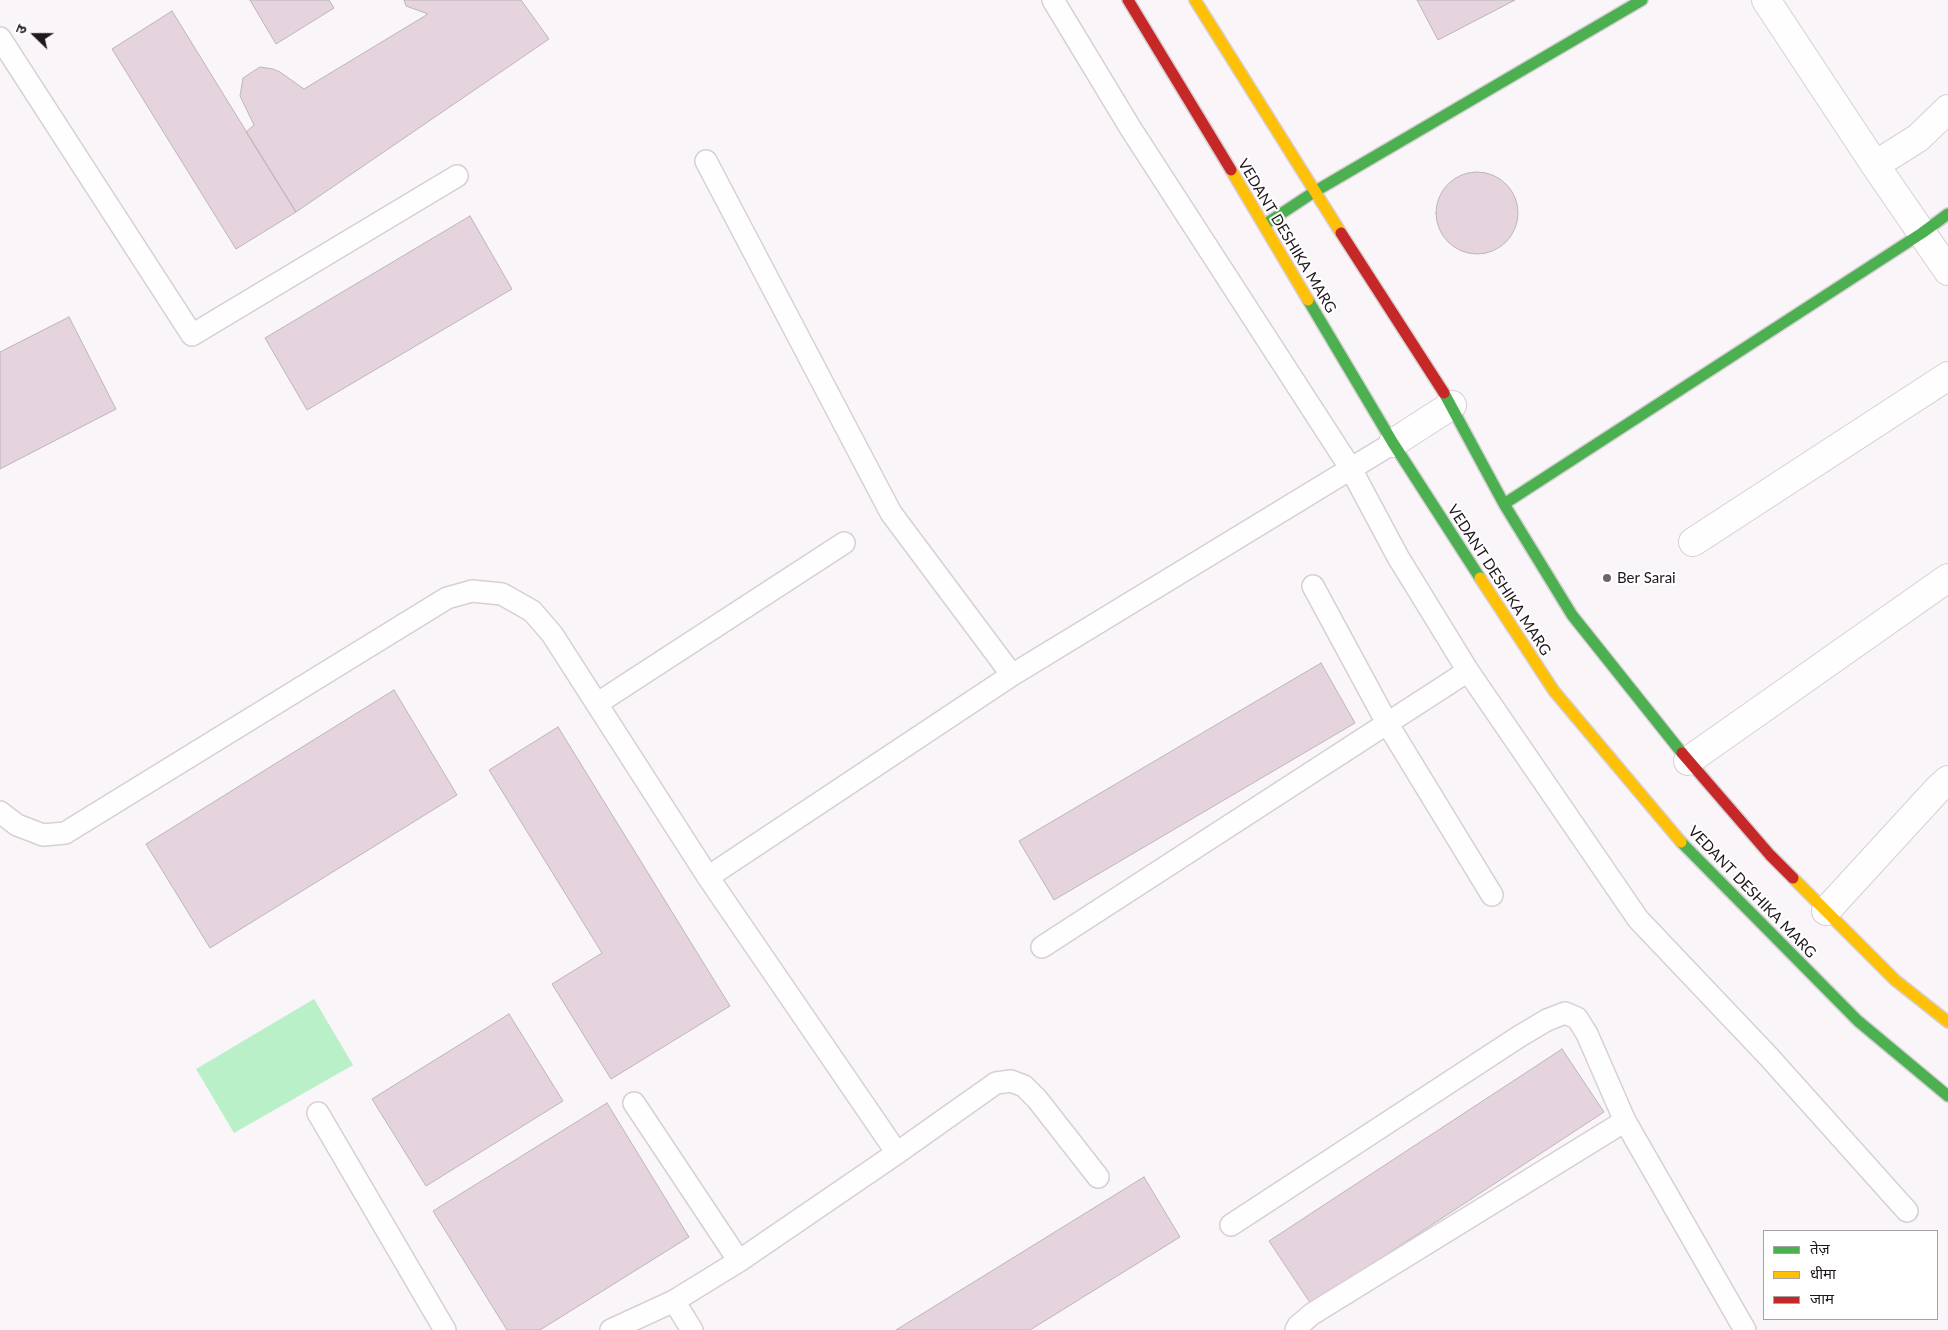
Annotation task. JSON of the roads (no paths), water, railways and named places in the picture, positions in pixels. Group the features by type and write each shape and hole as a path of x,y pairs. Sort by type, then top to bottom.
{"main road":[{"name":"VEDANT DESHIKA MARG","path":"1128,0 1264,225 1392,443 1554,691 1685,847 1858,1021 1948,1096"},
{"path":"1195,0 1314,192 1452,405 1504,504 1572,615 1688,761 1770,855 1895,980 1948,1022"},
{"path":"1264,225 1314,192 1642,0"},
{"path":"1504,504 1922,233 1948,214"}],"street":[{"path":"1766,0 1875,165 1948,270"},
{"path":"1875,165 1918,138 1948,109"},
{"path":"1693,542 1948,376"},
{"path":"1392,443 1452,405"},
{"path":"1688,761 1948,578"},
{"path":"1826,910 1948,780"}],"lane":[{"path":"1053,0 1130,129 1351,469 1398,557 1468,671 1638,919 1769,1057 1908,1211"},
{"path":"0,38 192,335 458,176"},
{"path":"706,161 891,513 1012,675"},
{"path":"708,877 1012,675 1392,443"},
{"path":"598,702 844,543"},
{"path":"1313,586 1387,723 1492,895"},
{"path":"0,812 17,825 43,835 65,833 447,598 472,591 502,594 532,611 552,634 598,702 708,877 897,1153"},
{"path":"1042,947 1468,671"},
{"path":"1231,1225 1520,1036 1546,1020 1565,1013 1577,1018 1587,1034 1625,1121 1745,1330"},
{"path":"612,1330 674,1301 739,1261 996,1083 1011,1081 1024,1086 1037,1099 1098,1176"},
{"path":"634,1103 739,1261"},
{"path":"318,1113 445,1330"},
{"path":"1296,1330 1312,1314 1625,1121"},
{"path":"674,1301 692,1330"}],"place":[{"name":"Ber Sarai","path":"1607,578"}]}
